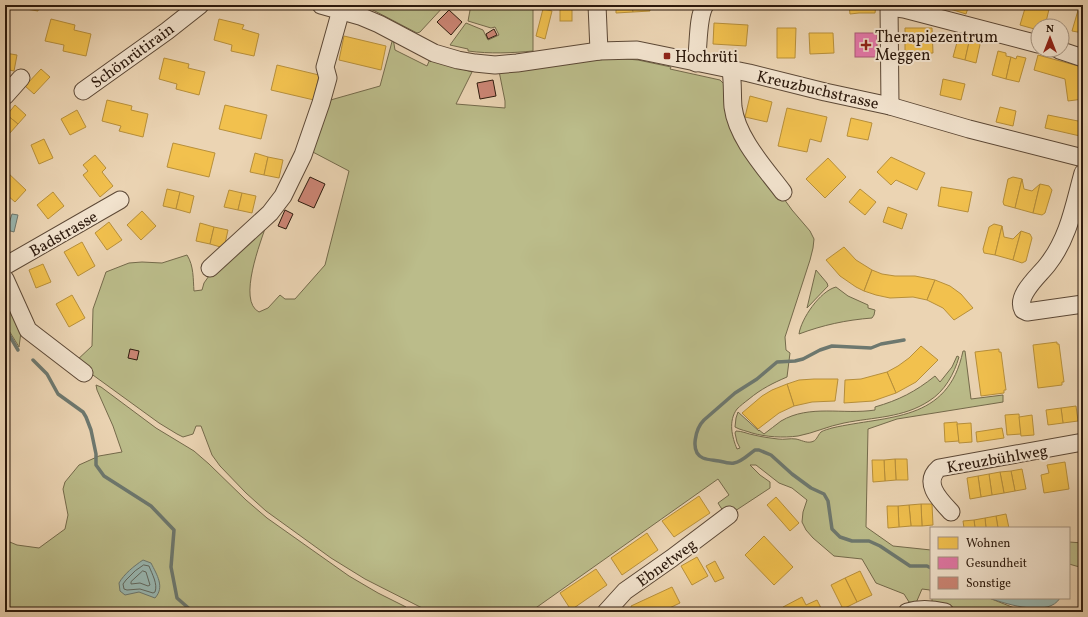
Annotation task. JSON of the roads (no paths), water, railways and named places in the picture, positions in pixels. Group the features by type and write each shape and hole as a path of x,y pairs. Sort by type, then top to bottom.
{"street":[{"name":"Schönrütirain","path":"83,91 167,31 200,5"},
{"name":"Kreuzbuchstrasse","path":"321,5 341,10 363,10 379,24 434,53 475,64 517,64 599,51 637,50 749,73 890,106 968,129 1083,158"},
{"path":"598,5 599,51"},
{"path":"696,62 700,22 705,5"},
{"path":"890,106 889,6 1030,42"},
{"path":"210,268 270,213 283,196 303,155 324,93 328,78 325,67 341,10"},
{"path":"1070,54 1083,58"},
{"path":"731,70 733,83 733,108 739,129 758,159 783,192"},
{"path":"5,96 21,78"},
{"path":"1083,173 1072,219 1062,244 1025,292 1021,300 1023,310 1027,312 1083,304"},
{"name":"Badstrasse","path":"5,266 120,200"},
{"path":"5,279 28,330 84,373"},
{"name":"Kreuzbühlweg","path":"951,512 932,488 933,476 939,468 1083,442"},
{"name":"Ebnetweg","path":"606,612 625,591 729,515"},
{"path":"907,612 926,609 945,612"}],"water":[{"path":"12,214 18,215 14,232 7,230"},
{"path":"143,560 151,563 159,581 159,590 155,598 139,592 125,595 120,591 119,583 121,580 130,570"},
{"path":"992,599 1059,599 1055,604 1038,608 1028,608 1007,604"}],"waterway":[{"path":"5,328 18,350"},
{"path":"904,340 881,344 871,348 832,346 820,350 803,359 777,362 757,379 735,393 704,420 698,428 695,445 696,451 703,458 729,463 740,461 755,450 771,455 792,474 811,488 824,494 828,501 832,529 840,537 852,541 869,541 880,546 910,566 927,566 930,568"},
{"path":"33,360 47,374 58,394 83,412 91,430 96,454 96,465 104,476 151,506 174,530 171,567 177,598 193,612"}],"place":[{"name":"Therapiezentrum Meggen","path":"866,45"},
{"name":"Hochrüti","path":"667,56"}]}
